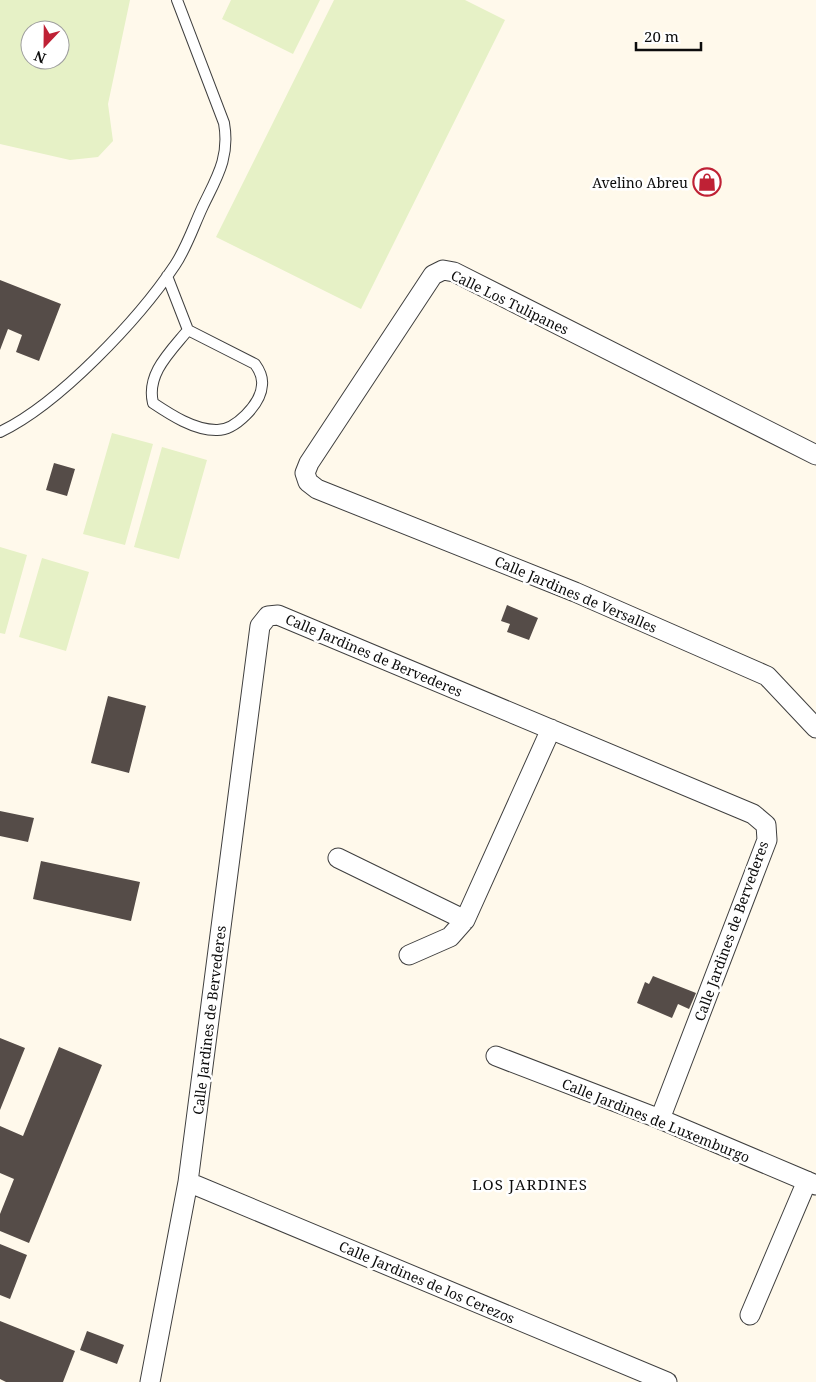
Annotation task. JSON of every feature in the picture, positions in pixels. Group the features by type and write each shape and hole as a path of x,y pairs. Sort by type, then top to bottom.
{"street":[{"name":"Calle Los Tulipanes","path":"317,489 308,482 305,473 309,462 433,275 443,270 454,272 816,455"},
{"name":"Calle Jardines de Versalles","path":"317,489 575,592 767,676 816,728"},
{"name":"Calle Jardines de Bervederes","path":"150,1382 188,1182 260,626 268,616 278,615 551,729 753,814 766,825 768,840 660,1119"},
{"path":"409,955 450,937 465,920 551,729"},
{"path":"338,858 465,920"},
{"name":"Calle Jardines de Luxemburgo","path":"496,1056 660,1119 812,1183"},
{"name":"Calle Jardines de los Cerezos","path":"188,1182 667,1382"},
{"path":"750,1315 812,1183"}],"lane":[{"path":"0,432 10,427 60,391 112,341 167,276 177,263 223,164 227,141 224,123 177,0"},
{"path":"167,276 188,330 255,364 261,373 262,387 256,401 242,420 227,430 206,430 171,415 152,403 150,392 152,377 188,330"}],"green space":[{"path":"0,0 130,0 108,104 113,141 98,157 70,160 0,144"},
{"path":"231,0 320,0 293,54 222,19"},
{"path":"334,0 465,0 505,20 361,309 216,237"},
{"path":"112,433 153,444 125,545 83,534"},
{"path":"162,447 207,460 179,559 134,547"},
{"path":"0,547 27,555 5,634 0,633"},
{"path":"42,558 89,572 66,651 19,637"}],"building":[{"path":"0,280 61,304 39,361 16,352 22,335 8,329 0,350"},
{"path":"54,463 75,469 67,496 46,490"},
{"path":"507,605 538,618 529,640 507,632 510,624 501,621"},
{"path":"108,696 146,706 129,773 91,763"},
{"path":"0,811 34,818 28,842 0,836"},
{"path":"41,861 140,882 131,921 33,899"},
{"path":"653,976 696,993 689,1009 678,1004 672,1018 637,1003 645,982 649,984"},
{"path":"0,1038 25,1048 0,1110"},
{"path":"59,1047 102,1065 29,1243 0,1231 0,1214 14,1179 0,1173 0,1126 23,1136"},
{"path":"0,1244 27,1255 10,1299 0,1295"},
{"path":"0,1321 75,1351 63,1382 6,1382 0,1379"},
{"path":"87,1331 124,1345 117,1364 80,1350"}],"place":[{"name":"Avelino Abreu","path":"707,182"}],"district":[{"name":"LOS JARDINES","path":"530,1184"}]}
